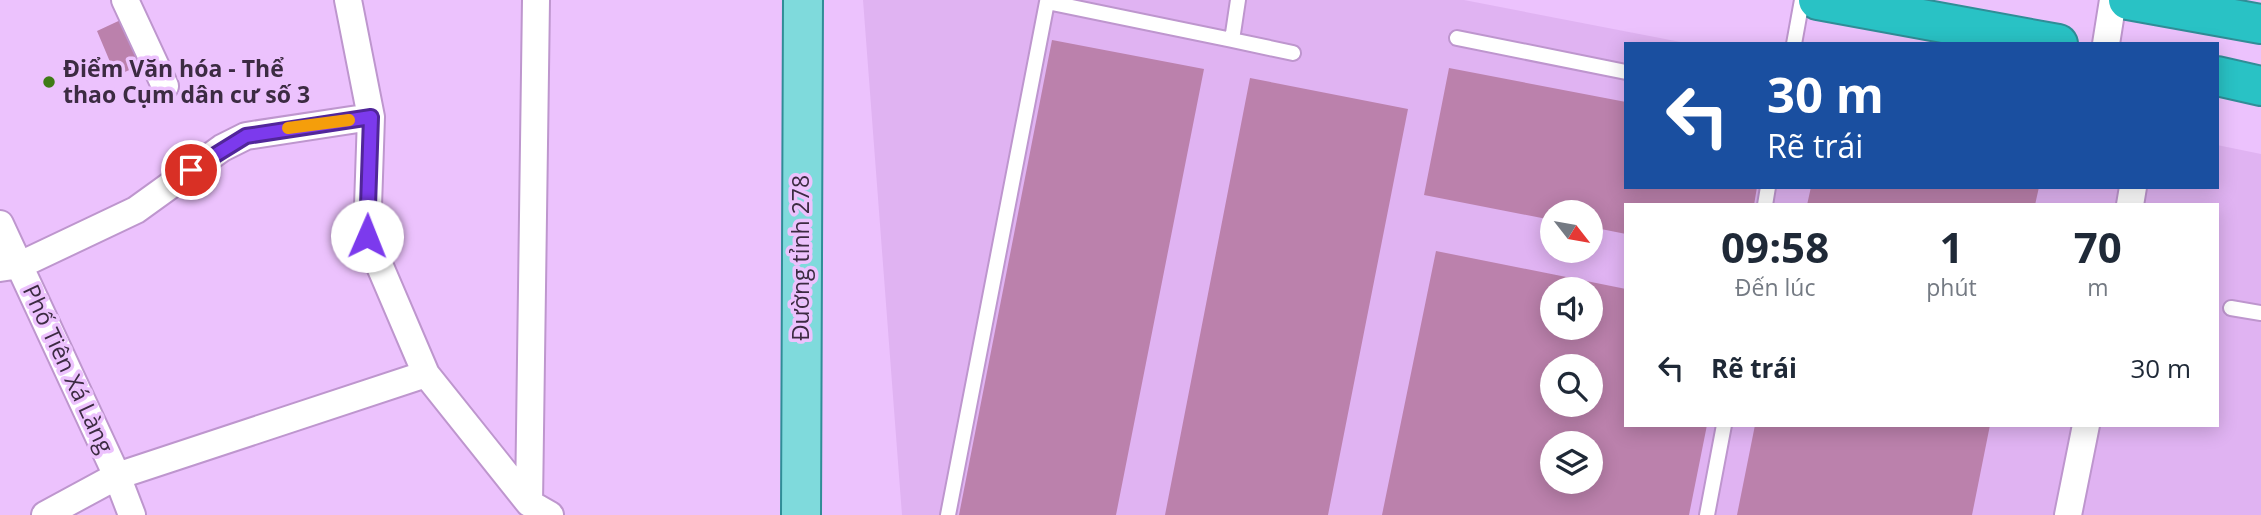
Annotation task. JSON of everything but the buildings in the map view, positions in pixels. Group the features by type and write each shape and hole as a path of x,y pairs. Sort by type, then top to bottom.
{"highway":[{"path":"1818,0 2047,42"},
{"path":"2128,0 2261,24"},
{"path":"2219,76 2261,86"}],"main road":[{"name":"Đường tỉnh 278","path":"801,515 803,0"}],"street":[{"path":"125,0 165,86"},
{"path":"348,0 371,117 367,236 426,374 539,509"},
{"path":"536,0 539,509"},
{"path":"2106,42 2113,0"},
{"path":"10,267 136,211 222,148 246,136 371,117"},
{"name":"Phố Tiên Xá Làng","path":"0,224 10,267 117,476 132,515"},
{"path":"45,515 117,476 426,374"},
{"path":"2068,515 2086,427"}],"lane":[{"path":"1232,40 1238,0"},
{"path":"1794,42 1802,0"},
{"path":"948,515 1047,2 1293,53"},
{"path":"1457,38 1624,72"},
{"path":"2231,308 2261,313"},
{"path":"1707,515 1724,427"}],"shaded area":[{"path":"863,0 1464,0 1681,42 1624,42 1624,189 2219,189 2219,145 2261,154 2261,515 902,515"}],"slow traffic":[{"path":"288,128 349,120"}],"place":[{"name":"Điểm Văn hóa - Thể thao Cụm dân cư số 3","path":"49,82"}],"route":[{"path":"191,170 222,148 246,136 371,117 367,236"}]}
